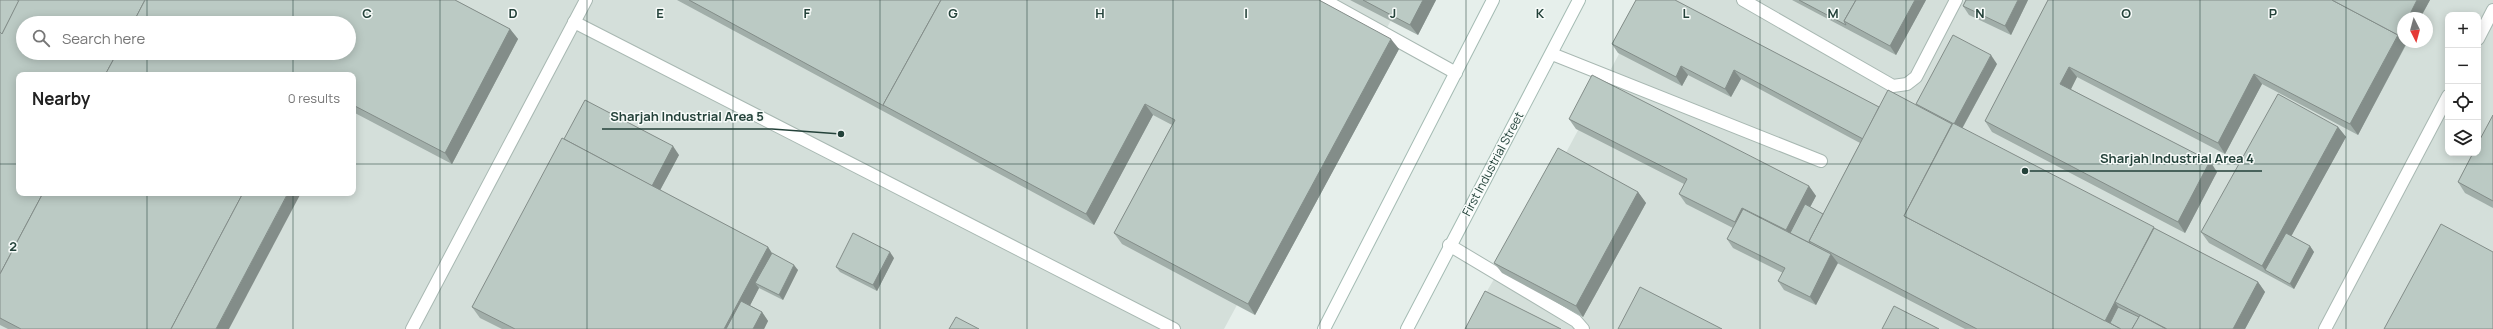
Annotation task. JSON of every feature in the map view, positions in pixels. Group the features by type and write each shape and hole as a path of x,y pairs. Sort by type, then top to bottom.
{"street":[{"path":"412,329 586,0"},
{"path":"1324,0 1456,73"},
{"path":"1324,329 1493,0"},
{"name":"First Industrial Street","path":"1407,329 1449,244 1552,54 1579,0"},
{"path":"1742,0 1893,86 1907,84 1916,77 1956,0"},
{"path":"2481,33 2493,10"},
{"path":"574,22 1174,329"},
{"path":"1552,54 1821,161"},
{"path":"2325,329 2445,102"},
{"path":"1449,244 1576,321 1583,329"}],"shaded area":[{"path":"0,0 1402,0 1224,329 0,329"},
{"path":"1648,0 2493,0 2493,329 1465,329 1547,188"}],"building":[{"path":"0,0 19,1 2,34 0,32"},
{"path":"19,0 145,0 137,16 16,16 16,60 113,60 107,72 16,72 16,196 41,196 0,274 0,32 2,34"},
{"path":"145,0 455,0 510,29 445,153 356,107 356,72 107,72 113,60 356,60 356,16 137,16"},
{"path":"689,0 941,0 883,105 884,106"},
{"path":"941,0 1319,0 1391,39 1248,304 1114,233 1175,120 1145,104 1086,214 883,105"},
{"path":"1363,0 1423,0 1410,25"},
{"path":"1636,0 1675,0 1879,107 1863,139 1734,70 1725,89 1681,66 1676,77 1612,44"},
{"path":"1799,0 1856,0 1844,21 1846,25"},
{"path":"1856,0 1915,0 1890,46 1844,21"},
{"path":"1966,0 2018,0 2005,26 1963,6"},
{"path":"2048,0 2332,0 2397,34 2350,124 2254,74 2218,143 2069,67 2060,84 2210,161 2178,222 1985,121"},
{"path":"2332,0 2417,0 2411,12 2397,12 2397,34"},
{"path":"1953,35 1991,55 1954,124 1916,104"},
{"path":"1592,75 1809,186 1786,230 1742,208 1735,222 1679,194 1687,179 1569,119"},
{"path":"1888,90 1952,124 1904,216 2121,329 1977,329 1809,241"},
{"path":"2278,94 2338,127 2262,266 2201,232"},
{"path":"585,100 673,146 652,186 564,139"},
{"path":"2493,115 2493,201 2458,182 2471,156 2481,156 2481,137"},
{"path":"1953,123 2154,227 2105,321 1904,216"},
{"path":"562,138 768,247 724,329 515,329 472,307"},
{"path":"1558,148 1638,192 1576,306 1494,263"},
{"path":"41,196 241,196 171,329 21,329 0,318 0,274"},
{"path":"241,196 286,196 216,329 171,329"},
{"path":"1805,204 1823,214 1809,241 1810,243 1790,233"},
{"path":"1743,209 1831,254 1810,297 1778,281 1785,268 1727,239"},
{"path":"2441,224 2493,252 2493,329 2384,329"},
{"path":"2154,228 2258,282 2233,329 2167,329 2115,302"},
{"path":"853,233 890,252 873,285 836,267"},
{"path":"2286,233 2310,246 2290,284 2265,270"},
{"path":"772,253 794,265 779,295 755,283"},
{"path":"1640,287 1722,329 1618,329"},
{"path":"1485,291 1561,329 1465,329"},
{"path":"741,301 762,312 753,329 726,329"},
{"path":"1894,306 1939,329 1882,329"},
{"path":"2118,307 2139,317 2132,329 2121,329 2110,323"},
{"path":"2140,315 2166,329 2132,329"},
{"path":"956,317 979,329 949,329"}],"place":[{"name":"Sharjah Industrial Area 5","path":"841,134"},
{"name":"Sharjah Industrial Area 4","path":"2025,171"}]}
